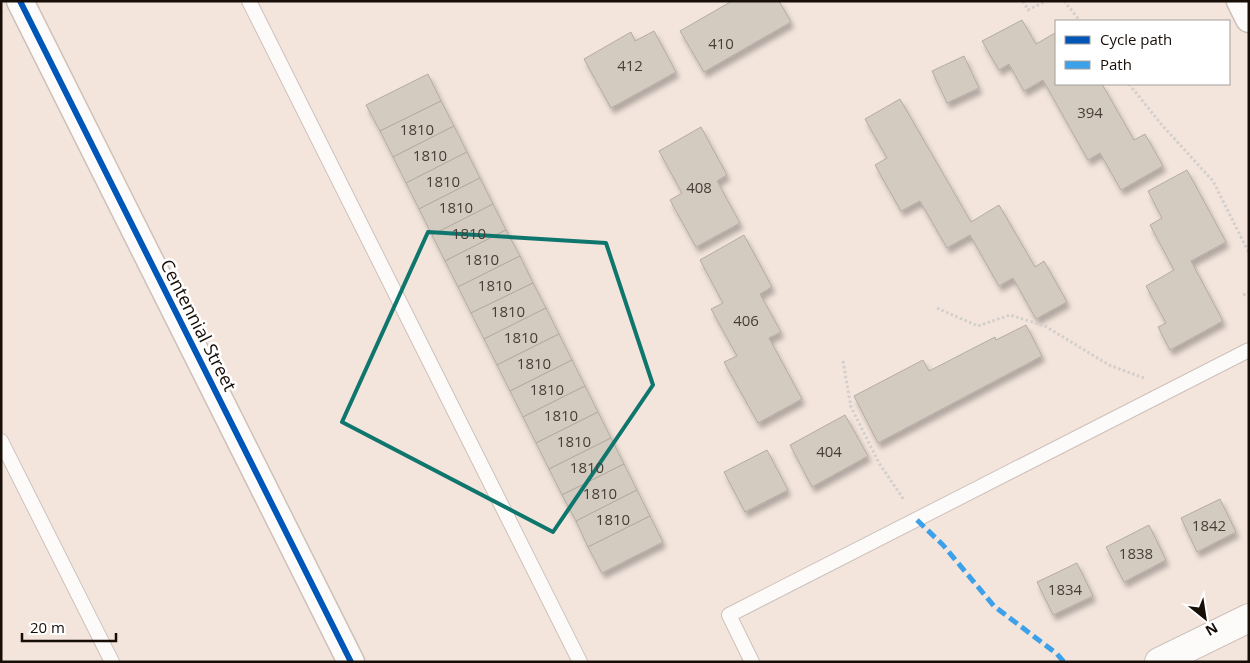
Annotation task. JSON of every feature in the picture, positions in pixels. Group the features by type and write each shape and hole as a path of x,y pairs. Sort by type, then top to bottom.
{"main road":[{"path":"1159,662 1249,618"}],"street":[{"name":"Centennial Street","path":"20,1 351,662"},
{"path":"1240,1 1249,18"}],"lane":[{"path":"249,1 580,662"},
{"path":"752,662 729,615 1249,350"},
{"path":"1,442 112,662"}],"path":[{"path":"1023,1 1028,10 1046,1"},
{"path":"1064,1 1079,20"},
{"path":"1130,85 1161,124 1214,181 1249,252"},
{"path":"1243,295 1249,293"},
{"path":"937,308 978,326 1010,315 1045,326 1109,365 1172,389"},
{"path":"843,361 851,407 878,463 916,520"}],"highlighted area":[{"path":"428,232 606,243 653,385 553,532 342,422"}],"building":[{"path":"732,1 779,1 791,22 704,72 680,31"},
{"path":"1022,20 1036,44 1055,33 1055,85 1103,85 1134,140 1145,134 1163,166 1121,190 1100,153 1088,160 1043,80 1024,91 1009,64 999,70 982,41"},
{"path":"654,31 676,72 611,108 584,59 631,32 635,41"},
{"path":"964,56 979,88 947,103 932,71"},
{"path":"428,74 441,101 380,131 366,105"},
{"path":"900,99 971,222 999,205 1035,267 1044,261 1067,302 1036,319 1013,278 999,286 970,235 947,248 920,201 901,211 875,165 887,158 865,119"},
{"path":"441,101 454,126 393,157 380,131"},
{"path":"454,126 467,152 406,183 393,157"},
{"path":"701,127 727,175 717,181 740,223 696,247 670,200 682,193 659,151"},
{"path":"467,152 480,178 419,209 406,183"},
{"path":"1187,170 1226,242 1191,261 1223,321 1170,350 1158,327 1166,323 1146,286 1174,270 1150,225 1162,218 1148,191"},
{"path":"480,178 493,204 432,235 419,209"},
{"path":"493,204 506,230 445,261 432,235"},
{"path":"506,230 520,256 458,287 445,261"},
{"path":"744,235 772,287 760,294 781,332 769,338 802,399 758,423 724,362 737,356 711,309 723,303 700,260"},
{"path":"520,256 533,283 471,313 458,287"},
{"path":"533,283 546,308 484,339 471,313"},
{"path":"546,308 559,334 497,365 484,339"},
{"path":"1026,325 1042,356 878,443 854,396 923,360 929,371 995,337 996,340"},
{"path":"559,334 572,360 510,391 497,365"},
{"path":"572,360 585,386 523,417 510,391"},
{"path":"585,386 598,412 536,443 523,417"},
{"path":"598,412 611,438 549,469 536,443"},
{"path":"845,415 868,456 812,487 790,445"},
{"path":"611,438 624,464 562,495 549,469"},
{"path":"767,450 788,490 745,512 724,472"},
{"path":"624,464 637,490 576,521 562,495"},
{"path":"637,490 650,516 588,547 576,521"},
{"path":"1220,499 1236,532 1197,552 1181,518"},
{"path":"650,516 663,542 602,573 588,547"},
{"path":"1149,525 1166,560 1124,582 1106,547"},
{"path":"1077,563 1093,596 1053,615 1037,582"}],"marked path":[{"path":"917,520 943,545 994,606 1057,654 1064,662"}],"cycle path":[{"path":"20,1 351,662"}]}
